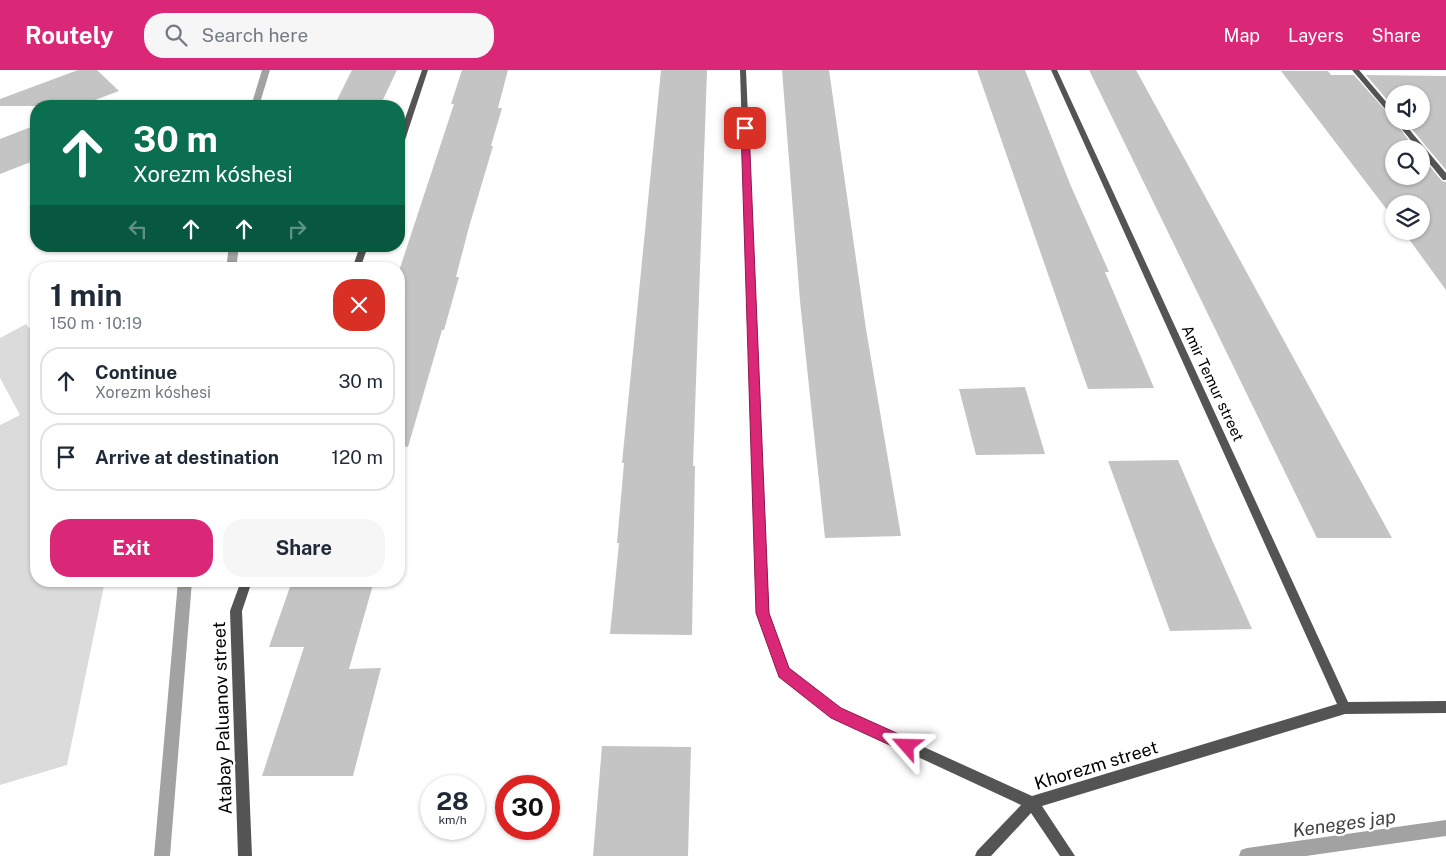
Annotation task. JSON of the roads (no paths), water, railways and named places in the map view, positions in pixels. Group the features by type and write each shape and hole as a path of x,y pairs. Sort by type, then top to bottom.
{"street":[{"path":"405,128 425,70"},
{"name":"Khorezm street","path":"743,70 763,613 784,672 836,713 1032,803 1345,708 1446,707"},
{"name":"Amir Temur street","path":"1054,70 1345,708"},
{"path":"1355,70 1385,105"},
{"path":"1406,130 1446,178"},
{"name":"Atabay Paluanov street","path":"244,587 236,611 245,856"},
{"path":"982,856 1032,803 1068,856"}],"waterway":[{"path":"257,100 266,70"},
{"path":"232,262 233,252"},
{"path":"162,856 184,587"},
{"name":"Keneges jap","path":"1247,856 1446,828"}]}
